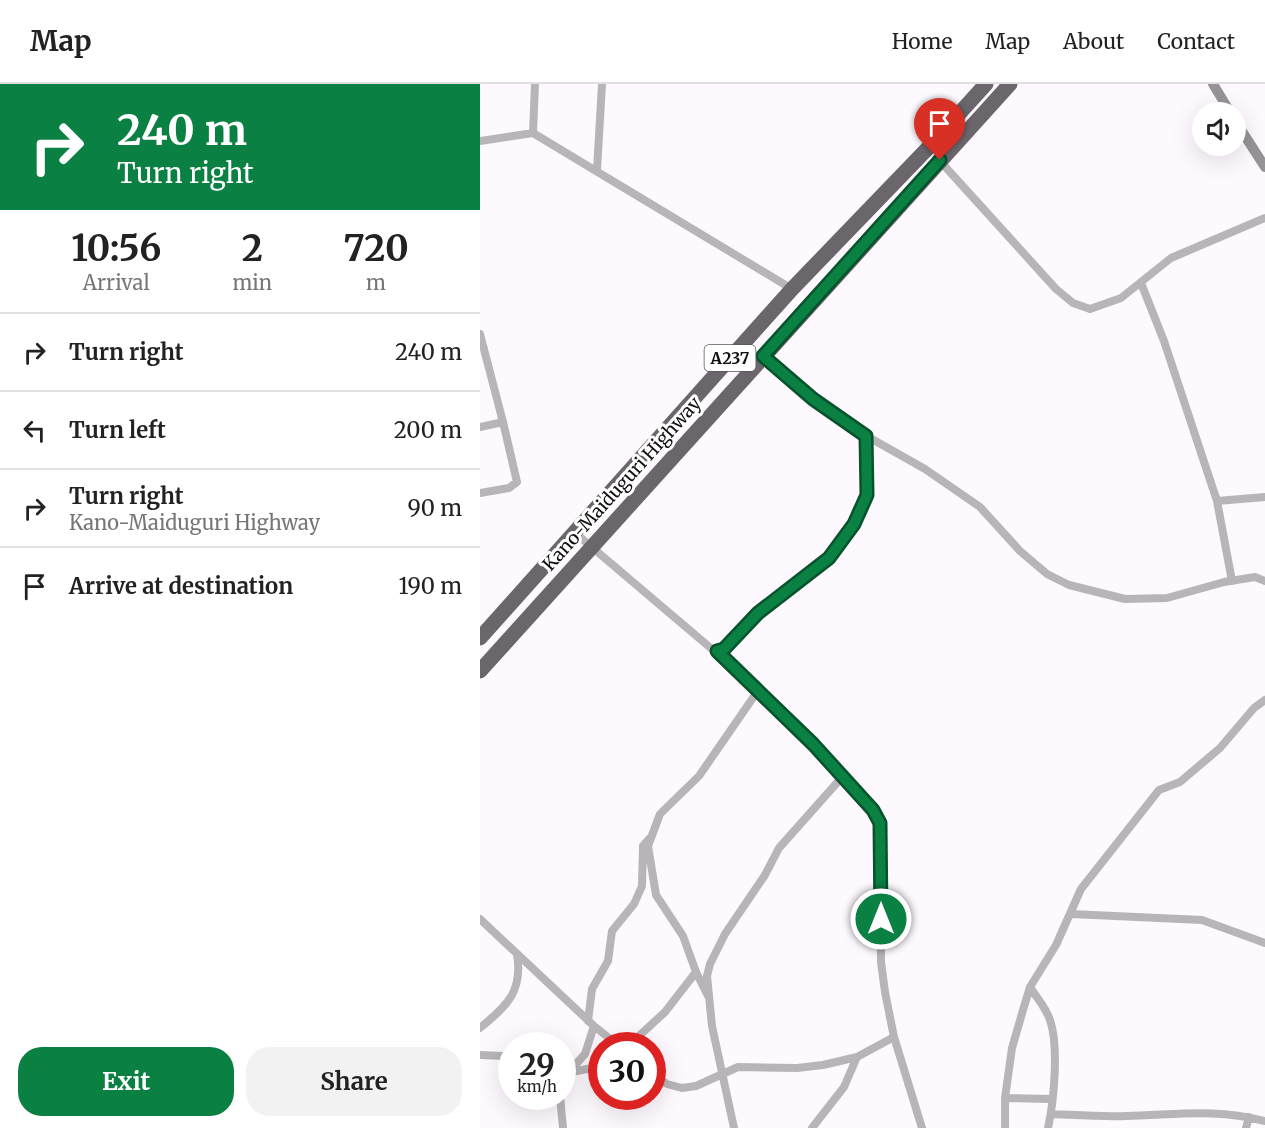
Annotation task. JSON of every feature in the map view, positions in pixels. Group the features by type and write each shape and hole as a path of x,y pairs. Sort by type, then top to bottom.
{"highway":[{"name":"Kano-Maiduguri Highway","path":"480,638 792,288 928,148 986,84"},
{"name":"Kano-Maiduguri Highway","path":"480,670 1010,84"}],"street":[{"path":"533,134 535,84"},
{"path":"597,170 602,84"},
{"path":"1213,84 1224,102"},
{"path":"480,141 533,134 792,288"},
{"path":"1246,138 1265,167"},
{"path":"940,160 1056,289 1073,303 1090,309 1121,298 1172,258 1265,218"},
{"path":"1141,283 1164,341 1217,501 1232,581"},
{"path":"480,334 517,482 509,488 480,493"},
{"path":"763,356 813,399 866,436 925,469 980,507 1020,551 1047,574 1069,585 1125,598 1167,598 1255,577 1265,581"},
{"path":"480,427 503,423"},
{"path":"717,651 724,649 758,613 829,558 854,524 867,495 866,436"},
{"path":"1217,501 1265,497"},
{"path":"574,532 717,651 862,795 880,823 881,962 894,1036 922,1128"},
{"path":"709,999 683,936 656,896 648,858 650,838 660,814 699,776 757,692"},
{"path":"1005,1128 1005,1098 1012,1048 1030,987 1071,914 1081,890 1159,790 1180,782 1220,748 1254,708 1265,700"},
{"path":"735,1128 709,999 707,976 725,934 765,875 779,848 843,776"},
{"path":"576,1063 585,1054 591,1024 592,989 608,961 612,931 634,904 642,886 643,846 650,838"},
{"path":"1071,914 1202,920 1265,943"},
{"path":"480,919 601,1032"},
{"path":"480,1028 514,994 520,970 517,954"},
{"path":"643,1032 665,1012 696,972"},
{"path":"1030,987 1049,1018 1053,1030 1051,1114 1048,1128"},
{"path":"666,1083 682,1088 696,1086 738,1067 796,1068 823,1065 857,1057 894,1036"},
{"path":"480,1055 498,1056"},
{"path":"812,1128 844,1087 857,1057"},
{"path":"1005,1098 1051,1099"},
{"path":"562,1110 564,1128"},
{"path":"1051,1114 1125,1116 1192,1111 1265,1121"},
{"path":"1246,1128 1249,1117"}],"route":[{"path":"881,919 880,823 873,810 862,795 813,744 717,651 724,649 758,613 829,558 854,524 867,495 866,436 847,425 813,399 763,356 940,160"}]}
